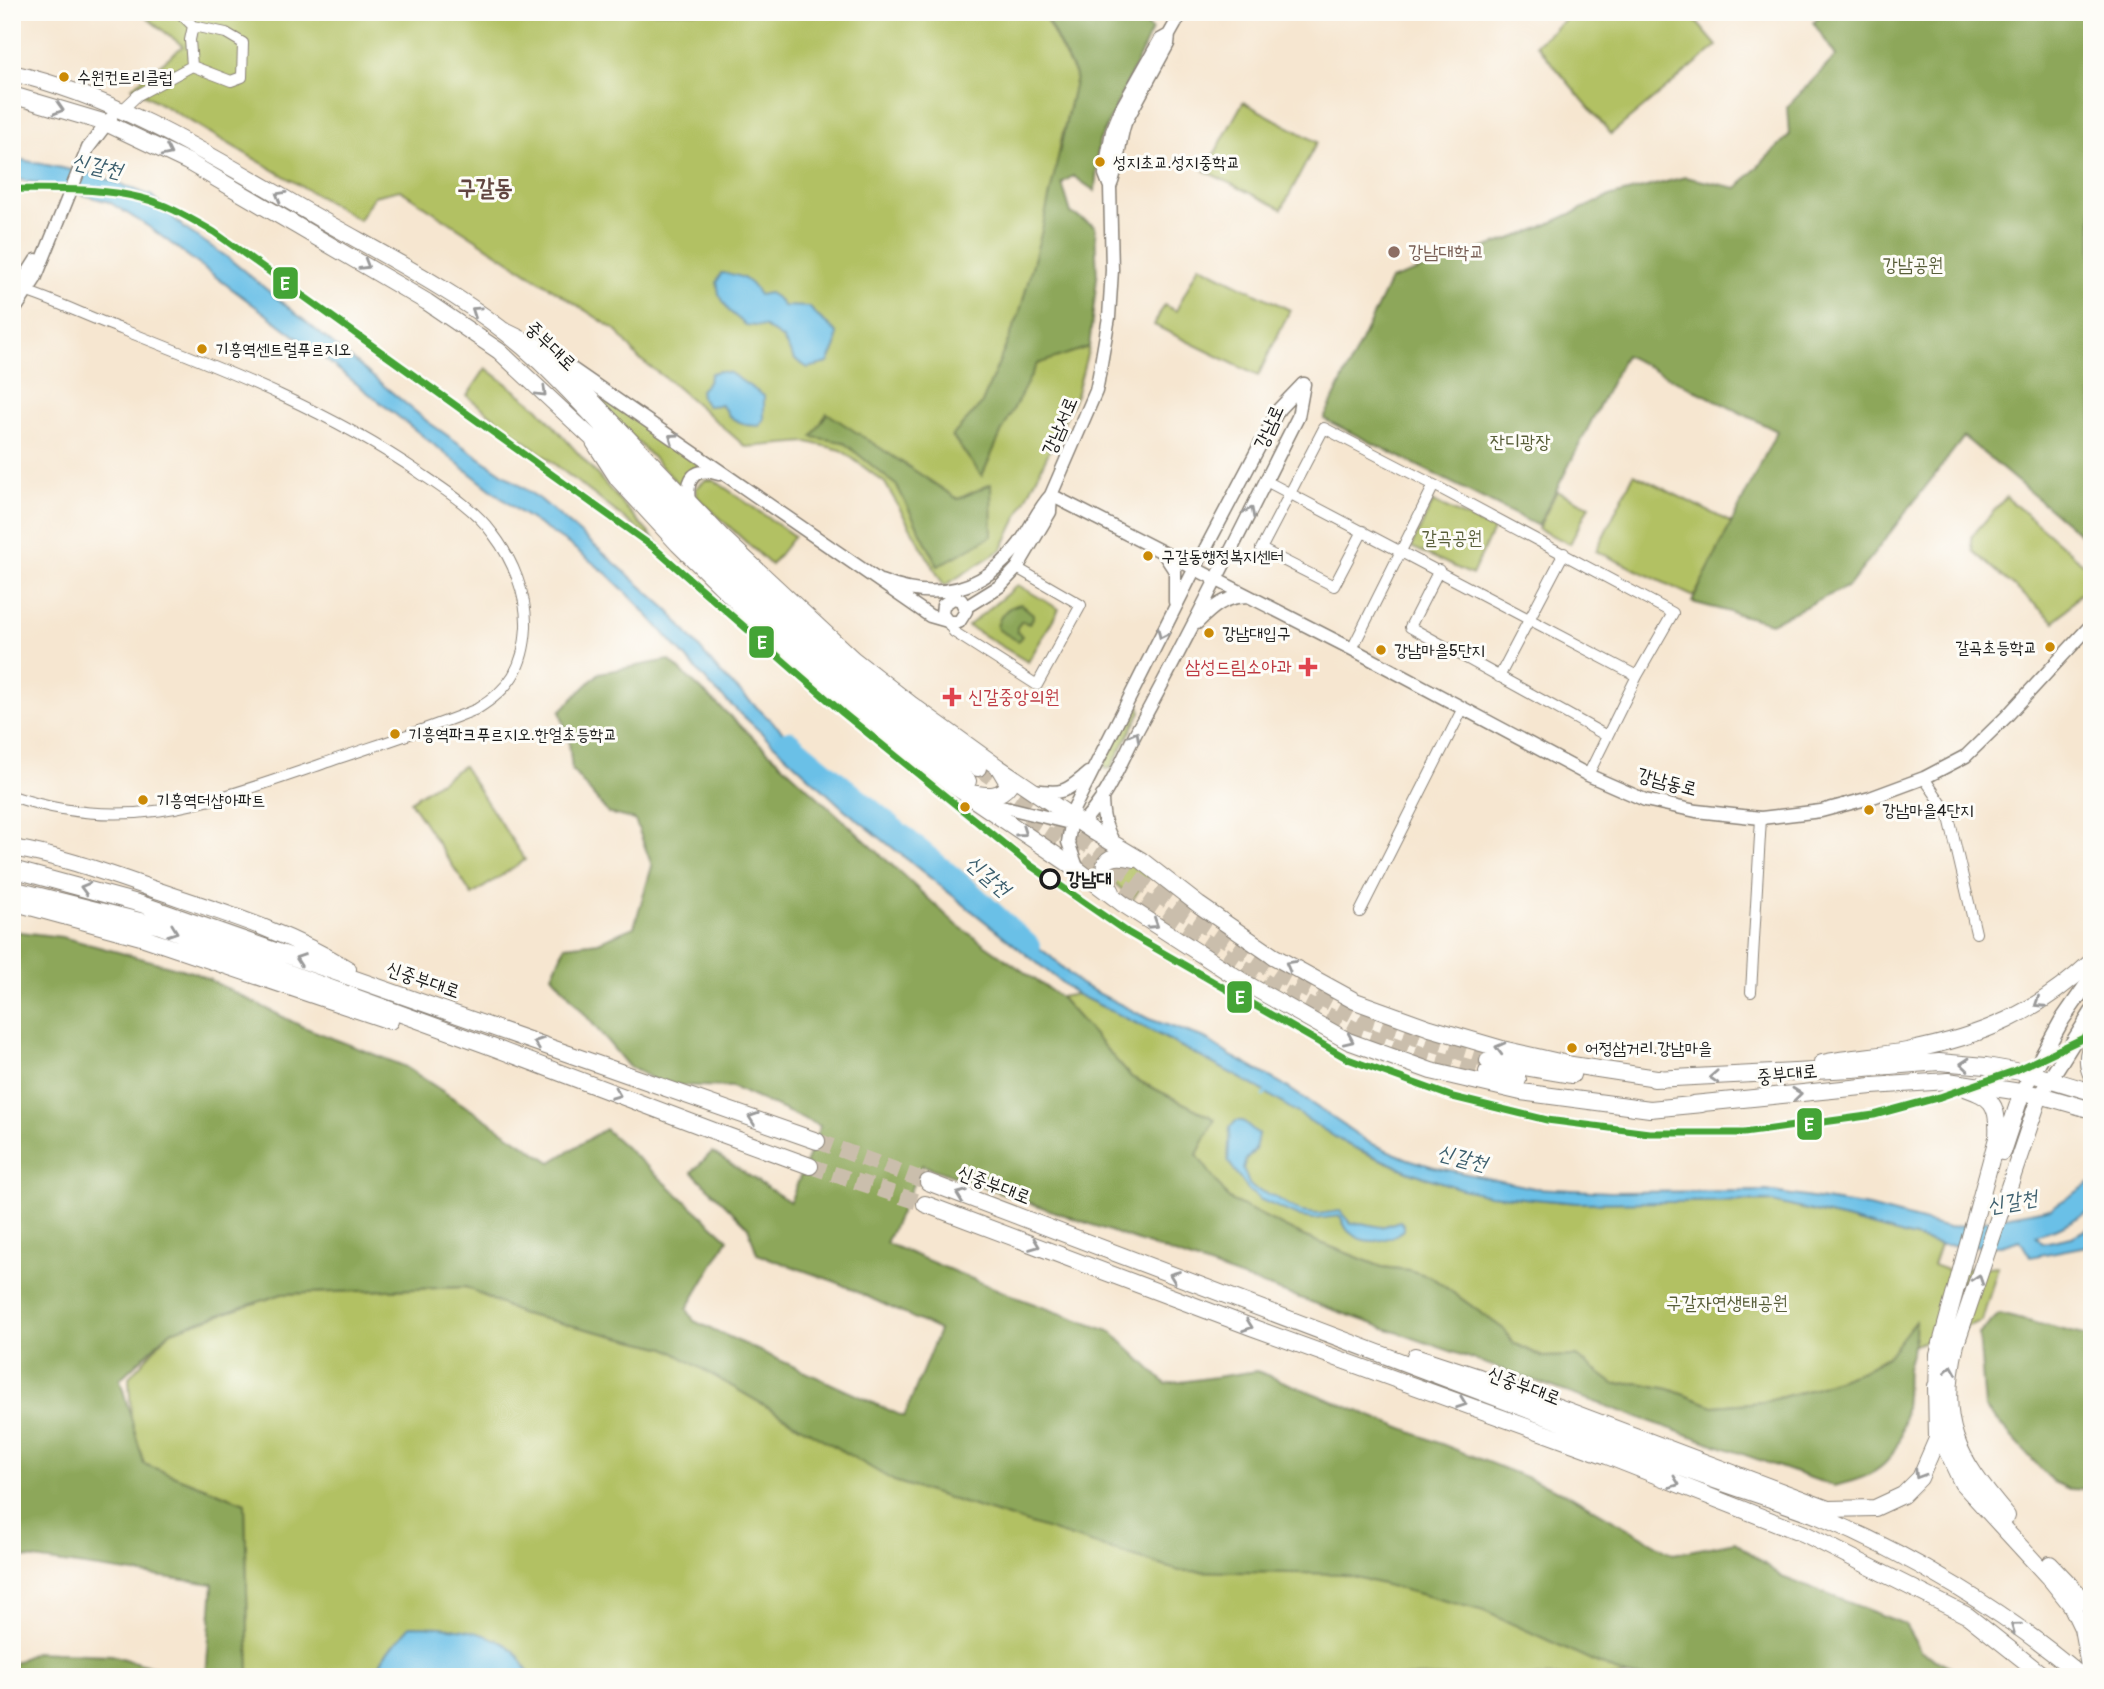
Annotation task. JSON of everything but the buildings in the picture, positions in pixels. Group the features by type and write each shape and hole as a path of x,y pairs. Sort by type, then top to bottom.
{"main road":[{"name":"중부대로","path":"12,73 48,81 183,141 438,285 505,331 540,363 707,540 845,669 936,740 968,783"},
{"name":"중부대로","path":"12,95 106,123 188,162 427,302 499,351 628,472 777,627 968,783"},
{"path":"505,331 544,350 722,537 853,659 1074,821 1141,860 1199,905 1273,956 1355,1001 1430,1028 1502,1049 1572,1065 1663,1079"},
{"path":"968,783 994,795 1003,793 1009,785 998,767"},
{"path":"968,783 1114,897 1247,984 1348,1041 1419,1067 1521,1092 1650,1109 1702,1104"},
{"path":"12,848 102,872 241,918 301,943 374,985"},
{"path":"1114,897 1103,874 1105,862 1119,856 1141,860"},
{"name":"신중부대로","path":"12,869 142,904 817,1141"},
{"name":"신중부대로","path":"12,889 160,926 810,1166"},
{"path":"12,902 141,937 441,1037 492,1047"},
{"path":"1761,1075 1842,1059 1906,1051 1967,1037 2021,1015 2064,987 2092,961"},
{"path":"1956,1287 2022,1092 2062,1020 2092,977"},
{"path":"2092,1012 2040,1095 1956,1344 1950,1373 1948,1405 1962,1457 1976,1480 2092,1608"},
{"path":"2092,1045 2089,1049 2088,1069 2092,1076"},
{"name":"중부대로","path":"2092,1092 2032,1074 1939,1062 1663,1079 1570,1075 1487,1067 1535,1084 1658,1101 1702,1104 1948,1081 2040,1095 2092,1110"},
{"path":"1216,1292 1476,1376 1828,1509 1875,1508 1903,1495 1920,1478 1937,1439 1938,1354 1997,1138 1998,1124 1994,1107 1985,1095 1948,1081"},
{"name":"신중부대로","path":"928,1182 1692,1472 1818,1517 1896,1553 1965,1591 2076,1672"},
{"name":"신중부대로","path":"925,1204 1251,1327 1607,1456 1805,1534 1968,1616 2045,1677"},
{"path":"1936,1386 1946,1449 1962,1483 2052,1580 2071,1605 2082,1628 2091,1677"}],"street":[{"path":"12,314 19,293 35,279 88,148 106,123 138,95 192,66 231,80 242,77 243,43 226,33 193,26 179,12"},
{"name":"강남서로","path":"1051,495 1098,381 1109,317 1112,270 1110,187 1115,175 1121,134 1182,12"},
{"path":"192,66 190,40 193,26"},
{"path":"12,796 53,809 123,815 167,811 227,796 477,709 504,689 515,672 522,657 526,621 515,572 492,533 467,507 394,455 341,424 245,378 19,293"},
{"path":"544,350 930,616 953,621 965,615 957,602"},
{"name":"강남로","path":"1304,384 1298,417 1102,796 1074,821 1084,787 1195,568 1279,410 1304,384"},
{"path":"1363,531 1334,586 1261,549 1324,428 1673,613 1637,676 1588,775"},
{"path":"689,502 687,489 689,480 694,475 703,471 729,477"},
{"path":"1266,481 1637,676"},
{"path":"1352,649 1434,485"},
{"path":"1017,568 1082,605 1037,685 954,632 953,621 942,610 988,582 1009,564 1039,508 1051,495"},
{"path":"1051,495 1216,579"},
{"path":"881,581 918,599 957,602 1000,586 1017,568 1050,512 1051,495"},
{"path":"902,590 940,593 968,586 1004,561 1020,544"},
{"path":"1161,551 1175,571 1174,608"},
{"path":"1499,677 1564,553"},
{"path":"1439,570 1410,627 1607,736"},
{"name":"강남동로","path":"1216,579 1588,775 1645,800 1696,811 1761,818 1833,808 1870,798 1924,778 1966,756 2092,624"},
{"path":"1189,630 1218,603 1231,597 1248,596"},
{"path":"1360,912 1463,708"},
{"path":"1033,790 1058,793 1075,784 1096,765"},
{"path":"1924,778 1948,813 1976,933"},
{"path":"968,783 993,804 1074,821 1068,842 1078,870"},
{"path":"1084,787 1102,796 1104,827 1115,845"},
{"path":"1751,992 1761,818"}],"green space":[{"path":"139,12 1042,12 1076,77 1060,145 1063,248 1089,347 1076,396 1002,549 944,586 885,483 841,450 807,442 746,447 672,383 638,358 617,331 400,190 374,196 359,220 132,87 183,46"},
{"path":"1043,12 1133,12 1152,30 1099,142 1095,191 1073,176 1062,183 1071,213 1095,226 1097,278 1089,347 1037,364 982,476 952,436 981,405 1019,315 1041,234 1076,77"},
{"path":"1574,12 1688,12 1717,46 1611,134 1536,44"},
{"name":"강남공원","path":"1823,12 2092,12 2092,544 1964,437 1849,586 1771,623 1692,602 1777,431 1625,355 1538,526 1324,419 1390,280 1531,232 1608,197 1685,177 1737,188 1789,135 1787,107 1836,56 1813,22"},
{"path":"1243,102 1317,142 1282,209 1205,171"},
{"path":"1199,265 1290,310 1258,376 1154,325 1164,305 1176,311"},
{"path":"486,368 538,408 661,547 467,396"},
{"path":"569,371 713,470 683,489"},
{"path":"827,413 958,499 991,484 992,536 938,566 897,486 843,442 812,437"},
{"path":"1634,474 1732,523 1694,597 1596,551"},
{"path":"706,480 714,480 794,536 771,565 697,497 696,488"},
{"path":"1557,491 1589,506 1570,544 1538,529"},
{"path":"2006,497 2092,571 2092,580 2055,622 1973,551 1971,537"},
{"name":"갈곡공원","path":"1433,502 1493,530 1472,575 1411,547"},
{"path":"1018,585 1059,609 1028,662 968,626"},
{"path":"1021,604 1033,614 1033,618 1029,624 1022,621 1017,627 1017,632 1022,636 1018,641 997,627 1005,611"},
{"path":"669,660 957,925 1060,997 1131,1077 1215,1119 1197,1155 1229,1199 1303,1236 1382,1267 1409,1270 1431,1277 1505,1330 1512,1342 1542,1357 1576,1356 1614,1384 1639,1383 1669,1389 1713,1406 1763,1402 1809,1390 1862,1371 1887,1357 1915,1321 1915,1334 1907,1369 1901,1432 1890,1458 1868,1475 1833,1486 922,1165 886,1243 1018,1298 1112,1332 1166,1384 1257,1371 1566,1493 1673,1554 1735,1542 1782,1577 1905,1624 1921,1652 1971,1677 1628,1677 1484,1611 1344,1574 1179,1571 894,1481 666,1348 519,1313 466,1287 282,1294 171,1331 120,1379 144,1464 245,1503 249,1677 206,1677 213,1584 12,1556 12,931 62,937 196,973 301,1026 404,1066 551,1162 605,1129 728,1239 687,1309 694,1321 904,1417 939,1330 836,1282 757,1254 748,1227 692,1172 712,1152 790,1202 820,1126 732,1087 664,1085 628,1066 552,975 565,946 598,942 634,927 652,866 635,820 608,813 572,770 569,742 560,711 599,673"},
{"path":"1139,705 1141,712 1111,768 1105,769 1103,764 1132,707"},
{"path":"463,766 525,860 472,895 410,801"},
{"path":"1123,861 1151,872 1132,900 1111,877 1112,865"},
{"name":"구갈자연생태공원","path":"1077,994 1257,1087 1363,1152 1410,1172 1462,1189 1563,1202 1768,1201 1940,1245 1933,1265 1947,1270 1998,1266 1982,1321 1888,1356 1862,1371 1809,1390 1763,1402 1713,1406 1668,1389 1639,1383 1614,1384 1576,1356 1543,1357 1512,1342 1505,1330 1431,1277 1409,1270 1382,1267 1303,1236 1229,1199 1196,1154 1215,1119 1131,1077 1060,997"},
{"path":"466,1287 519,1313 666,1348 1344,1574 1493,1605 1640,1677 249,1677 245,1503 133,1460 129,1377 171,1331 282,1294"},
{"path":"1999,1314 2092,1337 2092,1490 2069,1489 2053,1482 1985,1408 1979,1334"},
{"path":"34,1652 112,1655 186,1677 12,1677 12,1664"}],"water":[{"path":"12,158 96,175 152,196 184,228 227,257 428,422 541,500 667,609 720,673 889,831 1050,956 1080,984 1149,1019 1202,1037 1281,1083 1370,1143 1434,1167 1534,1188 1610,1192 1766,1191 1869,1207 1948,1228 2051,1208 2092,1182 2092,1210 2060,1227 2036,1235 2043,1243 2072,1237 2092,1226 2092,1245 2030,1257 2020,1240 2001,1246 1940,1245 1768,1201 1577,1203 1489,1195 1410,1172 1346,1144 1257,1087 1076,994 844,809 714,689 635,601 607,574 570,545 518,511 306,344 149,227 109,202 12,178"},
{"path":"721,273 744,278 759,295 769,293 783,306 810,307 837,334 836,346 828,363 808,368 794,359 783,339 765,327 746,325 729,311 719,294 717,282"},
{"path":"711,373 730,373 764,396 764,419 759,426 746,425 729,417 721,405 707,406 700,390 708,382"},
{"path":"1236,1121 1243,1121 1258,1134 1255,1150 1243,1168 1249,1184 1254,1189 1301,1212 1318,1214 1340,1211 1351,1224 1381,1227 1400,1221 1404,1230 1383,1240 1368,1241 1348,1231 1340,1216 1314,1219 1300,1217 1261,1200 1249,1191 1228,1161 1230,1127"},
{"path":"410,1626 476,1632 501,1642 515,1652 531,1677 374,1677 384,1656"}],"waterway":[{"name":"신갈천","path":"789,739 971,890 1032,946"},
{"path":"1263,1096 1268,1090"}],"tunnel":[{"path":"978,768 1176,907 1279,975 1366,1022 1488,1061"},
{"path":"1005,806 1270,985 1362,1033 1424,1055 1487,1072"},
{"path":"817,1141 928,1182"},
{"path":"810,1166 925,1204"}],"transit line":[{"name":"E","path":"12,189 125,194 179,212 214,232 653,547 843,713 1030,865 1127,932 1348,1059 1453,1097 1547,1120 1649,1133 1744,1133 1874,1115 1940,1097 2014,1071 2092,1034"}],"place":[{"name":"수원컨트리클럽","path":"64,77"},
{"name":"성지초교.성지중학교","path":"1100,162"},
{"name":"강남대학교","path":"1394,252"},
{"name":"기흥역센트럴푸르지오","path":"202,349"},
{"name":"구갈동행정복지센터","path":"1148,556"},
{"name":"강남대입구","path":"1209,633"},
{"name":"갈곡초등학교","path":"2050,647"},
{"name":"강남마을5단지","path":"1381,650"},
{"name":"삼성드림소아과","path":"1308,667"},
{"name":"신갈중앙의원","path":"952,697"},
{"name":"기흥역파크푸르지오.한얼초등학교","path":"395,734"},
{"name":"기흥역더샵아파트","path":"143,800"},
{"name":"강남마을4단지","path":"1869,810"},
{"name":"강남대","path":"1050,879"},
{"name":"어정삼거리.강남마을","path":"1572,1048"}],"district":[{"name":"구갈동","path":"485,187"}],"park label":[{"name":"잔디광장","path":"1520,442"}]}
